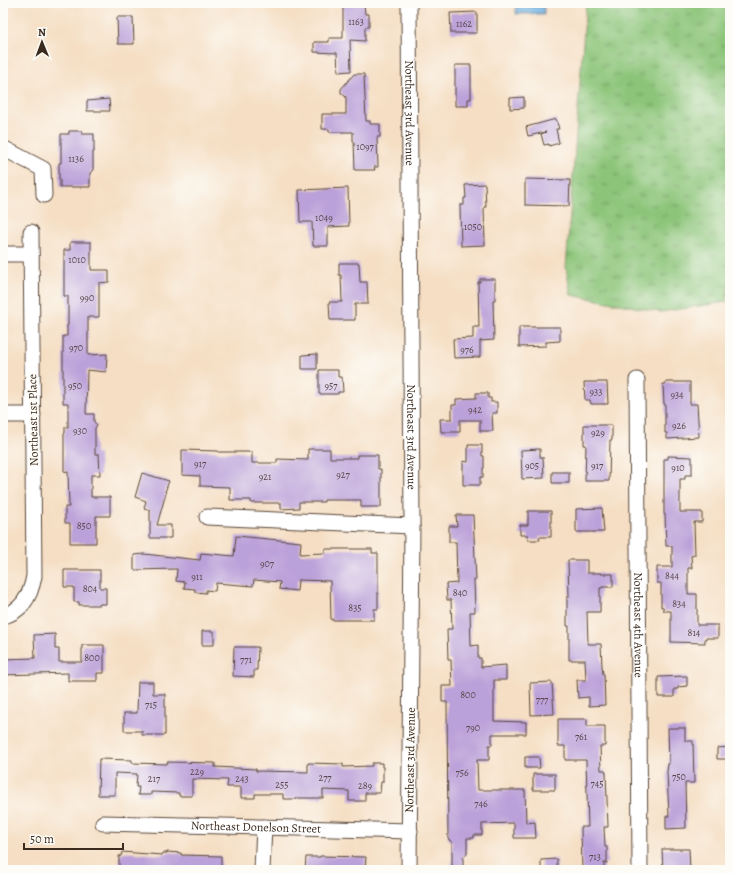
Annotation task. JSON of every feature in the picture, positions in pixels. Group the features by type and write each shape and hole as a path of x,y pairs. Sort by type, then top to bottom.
{"street":[{"name":"Northeast 3rd Avenue","path":"409,3 412,526 409,870"},
{"path":"3,148 43,169 44,195"},
{"name":"Northeast 1st Place","path":"3,616 15,611 28,597 34,576 31,232"},
{"path":"3,254 31,254"},
{"name":"Northeast 4th Avenue","path":"637,380 640,870"},
{"path":"3,415 33,415"},
{"path":"206,517 412,526"},
{"name":"Northeast Donelson Street","path":"103,822 410,831"},
{"path":"262,870 264,827"}],"green space":[{"path":"586,3 730,3 730,279 726,302 661,312 571,295 566,268"}],"water":[{"path":"516,3 544,3 544,14 516,14"}],"building":[{"path":"343,3 364,3 365,14 369,14 369,27 365,27 365,41 350,40 351,71 338,72 337,53 314,52 314,42 329,42 329,38 343,38"},
{"path":"477,12 477,33 451,33 450,13"},
{"path":"117,17 133,17 134,44 118,44"},
{"path":"455,65 471,65 471,99 468,99 468,106 455,106"},
{"path":"354,74 364,74 366,121 370,121 370,124 380,124 380,137 377,137 378,167 374,167 375,170 355,170 353,132 329,132 329,129 322,129 322,114 346,114 346,97 341,93 341,89"},
{"path":"524,97 524,108 510,109 510,98"},
{"path":"109,99 110,111 87,111 87,101"},
{"path":"556,119 559,129 556,129 559,143 549,146 549,144 544,145 541,134 546,132 528,136 526,127"},
{"path":"69,131 82,131 82,134 94,134 93,170 90,173 90,187 60,187 59,163 61,163 61,134 69,134"},
{"path":"525,179 570,180 569,206 525,205"},
{"path":"485,184 485,245 461,246 460,205 464,205 464,198 466,198 465,185"},
{"path":"348,188 349,226 328,227 328,246 313,246 312,222 300,222 299,190"},
{"path":"70,242 91,242 91,270 109,270 109,282 99,283 99,317 88,317 88,355 107,354 106,372 87,370 86,414 94,414 94,422 97,425 95,428 95,454 99,454 100,475 91,475 91,497 110,497 110,516 96,516 96,543 70,543 70,523 65,523 65,507 69,507 68,472 64,471 64,433 65,427 68,427 68,403 63,403 63,336 67,336 68,296 64,296 64,250 70,250"},
{"path":"339,263 359,263 360,282 367,282 368,304 355,304 355,320 330,320 329,302 342,302"},
{"path":"480,279 495,279 495,300 493,300 494,340 480,341 480,357 454,358 453,339 473,338 473,327 479,327 478,282 480,282"},
{"path":"519,327 560,327 560,341 546,342 546,346 519,347"},
{"path":"317,354 317,369 302,369 302,355"},
{"path":"319,370 338,370 338,377 342,377 343,392 338,392 338,394 319,394"},
{"path":"584,382 607,382 608,404 591,404 590,400 585,400"},
{"path":"666,382 690,382 690,404 697,404 699,437 667,439 667,433 665,433 663,384 666,384"},
{"path":"476,393 488,393 488,398 491,398 491,402 497,402 497,413 492,413 493,431 480,431 480,420 460,420 460,432 441,432 440,419 452,419 452,405 456,405 456,399 476,398"},
{"path":"584,425 612,425 609,481 585,481 586,445 584,445"},
{"path":"468,445 482,445 484,468 483,477 480,477 480,485 463,485 463,461 468,462"},
{"path":"308,449 330,449 330,458 357,458 357,455 378,455 378,469 381,469 381,507 361,507 361,500 324,500 324,502 299,502 299,508 281,509 281,503 251,503 251,500 230,500 230,487 200,486 200,476 182,475 182,450 252,452 252,463 277,463 277,459 308,460"},
{"path":"540,449 540,457 543,457 544,478 522,479 521,450"},
{"path":"668,456 692,457 692,475 685,475 685,479 680,479 680,512 702,512 702,522 694,522 695,555 691,556 692,568 688,568 688,594 697,594 697,625 718,625 718,638 705,638 705,643 671,642 671,611 664,611 663,607 661,607 661,583 657,583 657,567 672,567 672,546 666,546 664,514 664,459 668,459"},
{"path":"552,472 569,472 569,483 552,483"},
{"path":"142,473 169,481 157,525 171,525 171,538 150,538 150,510 144,508 146,501 135,497"},
{"path":"602,508 604,532 576,532 576,509"},
{"path":"528,511 551,511 551,537 539,537 540,540 528,540 528,535 520,535 520,525 528,525"},
{"path":"456,515 473,515 476,580 474,580 475,612 470,612 471,646 478,645 478,658 481,658 481,667 506,665 506,680 494,680 494,721 526,722 526,734 492,734 492,745 489,745 489,760 477,760 478,790 525,790 526,823 535,822 536,838 514,838 514,823 482,824 482,835 474,835 474,838 467,838 467,854 463,857 463,870 452,870 452,841 448,839 447,702 442,702 442,686 452,686 451,660 448,660 447,629 452,629 451,600 447,600 446,584 457,583 456,542 449,542 449,526 457,526"},
{"path":"236,536 301,542 300,554 325,553 325,549 372,549 372,553 378,553 378,609 374,609 374,620 331,620 330,581 298,580 297,591 279,589 280,582 254,580 253,586 216,583 215,591 206,590 206,593 195,592 195,589 184,588 185,582 176,581 177,569 134,570 134,555 144,554 200,560 201,553 234,556"},
{"path":"568,560 587,560 587,573 613,574 613,587 600,588 600,612 587,612 588,644 601,644 605,705 589,706 589,697 578,698 577,680 586,680 585,660 569,660 569,626 567,626 567,597 569,597"},
{"path":"64,570 100,570 100,588 106,588 106,604 79,605 79,602 74,602 74,587 64,587"},
{"path":"202,631 214,631 214,645 202,645"},
{"path":"55,634 55,649 59,649 59,662 82,662 82,645 104,645 104,673 97,673 97,681 68,681 68,673 3,675 3,659 35,658 34,635"},
{"path":"234,647 258,647 257,670 254,670 254,677 233,676"},
{"path":"687,676 687,686 674,689 674,697 658,697 658,677"},
{"path":"138,682 153,682 153,694 165,694 165,735 142,735 142,731 124,731 124,713 137,713"},
{"path":"552,682 554,714 531,715 530,683"},
{"path":"558,719 587,719 587,726 605,726 605,746 600,746 601,770 605,770 606,773 608,827 604,827 605,847 607,847 607,863 604,863 604,870 582,870 581,827 588,827 586,760 565,760 565,746 558,746"},
{"path":"668,728 685,728 685,741 693,741 694,783 685,783 686,828 666,829 666,816 669,816 667,772 669,764"},
{"path":"730,747 730,759 717,759 717,748"},
{"path":"525,757 539,757 540,768 525,768"},
{"path":"99,759 132,760 132,763 215,763 215,767 256,769 256,771 308,772 308,763 343,764 343,767 372,766 372,763 382,763 383,782 381,782 380,793 365,793 365,801 349,801 349,791 323,790 323,798 283,799 283,794 255,794 255,798 241,798 241,787 227,787 228,780 192,779 192,796 179,796 179,793 151,792 151,795 138,795 139,787 136,787 137,774 115,773 115,795 98,795"},
{"path":"533,774 555,774 555,790 533,790"},
{"path":"662,849 689,849 690,870 663,870"},
{"path":"122,852 162,855 163,853 167,852 181,853 181,855 221,856 221,870 119,870 119,856 121,856"},
{"path":"306,857 366,857 365,870 305,870"},
{"path":"557,859 557,870 541,870 541,860"}]}
